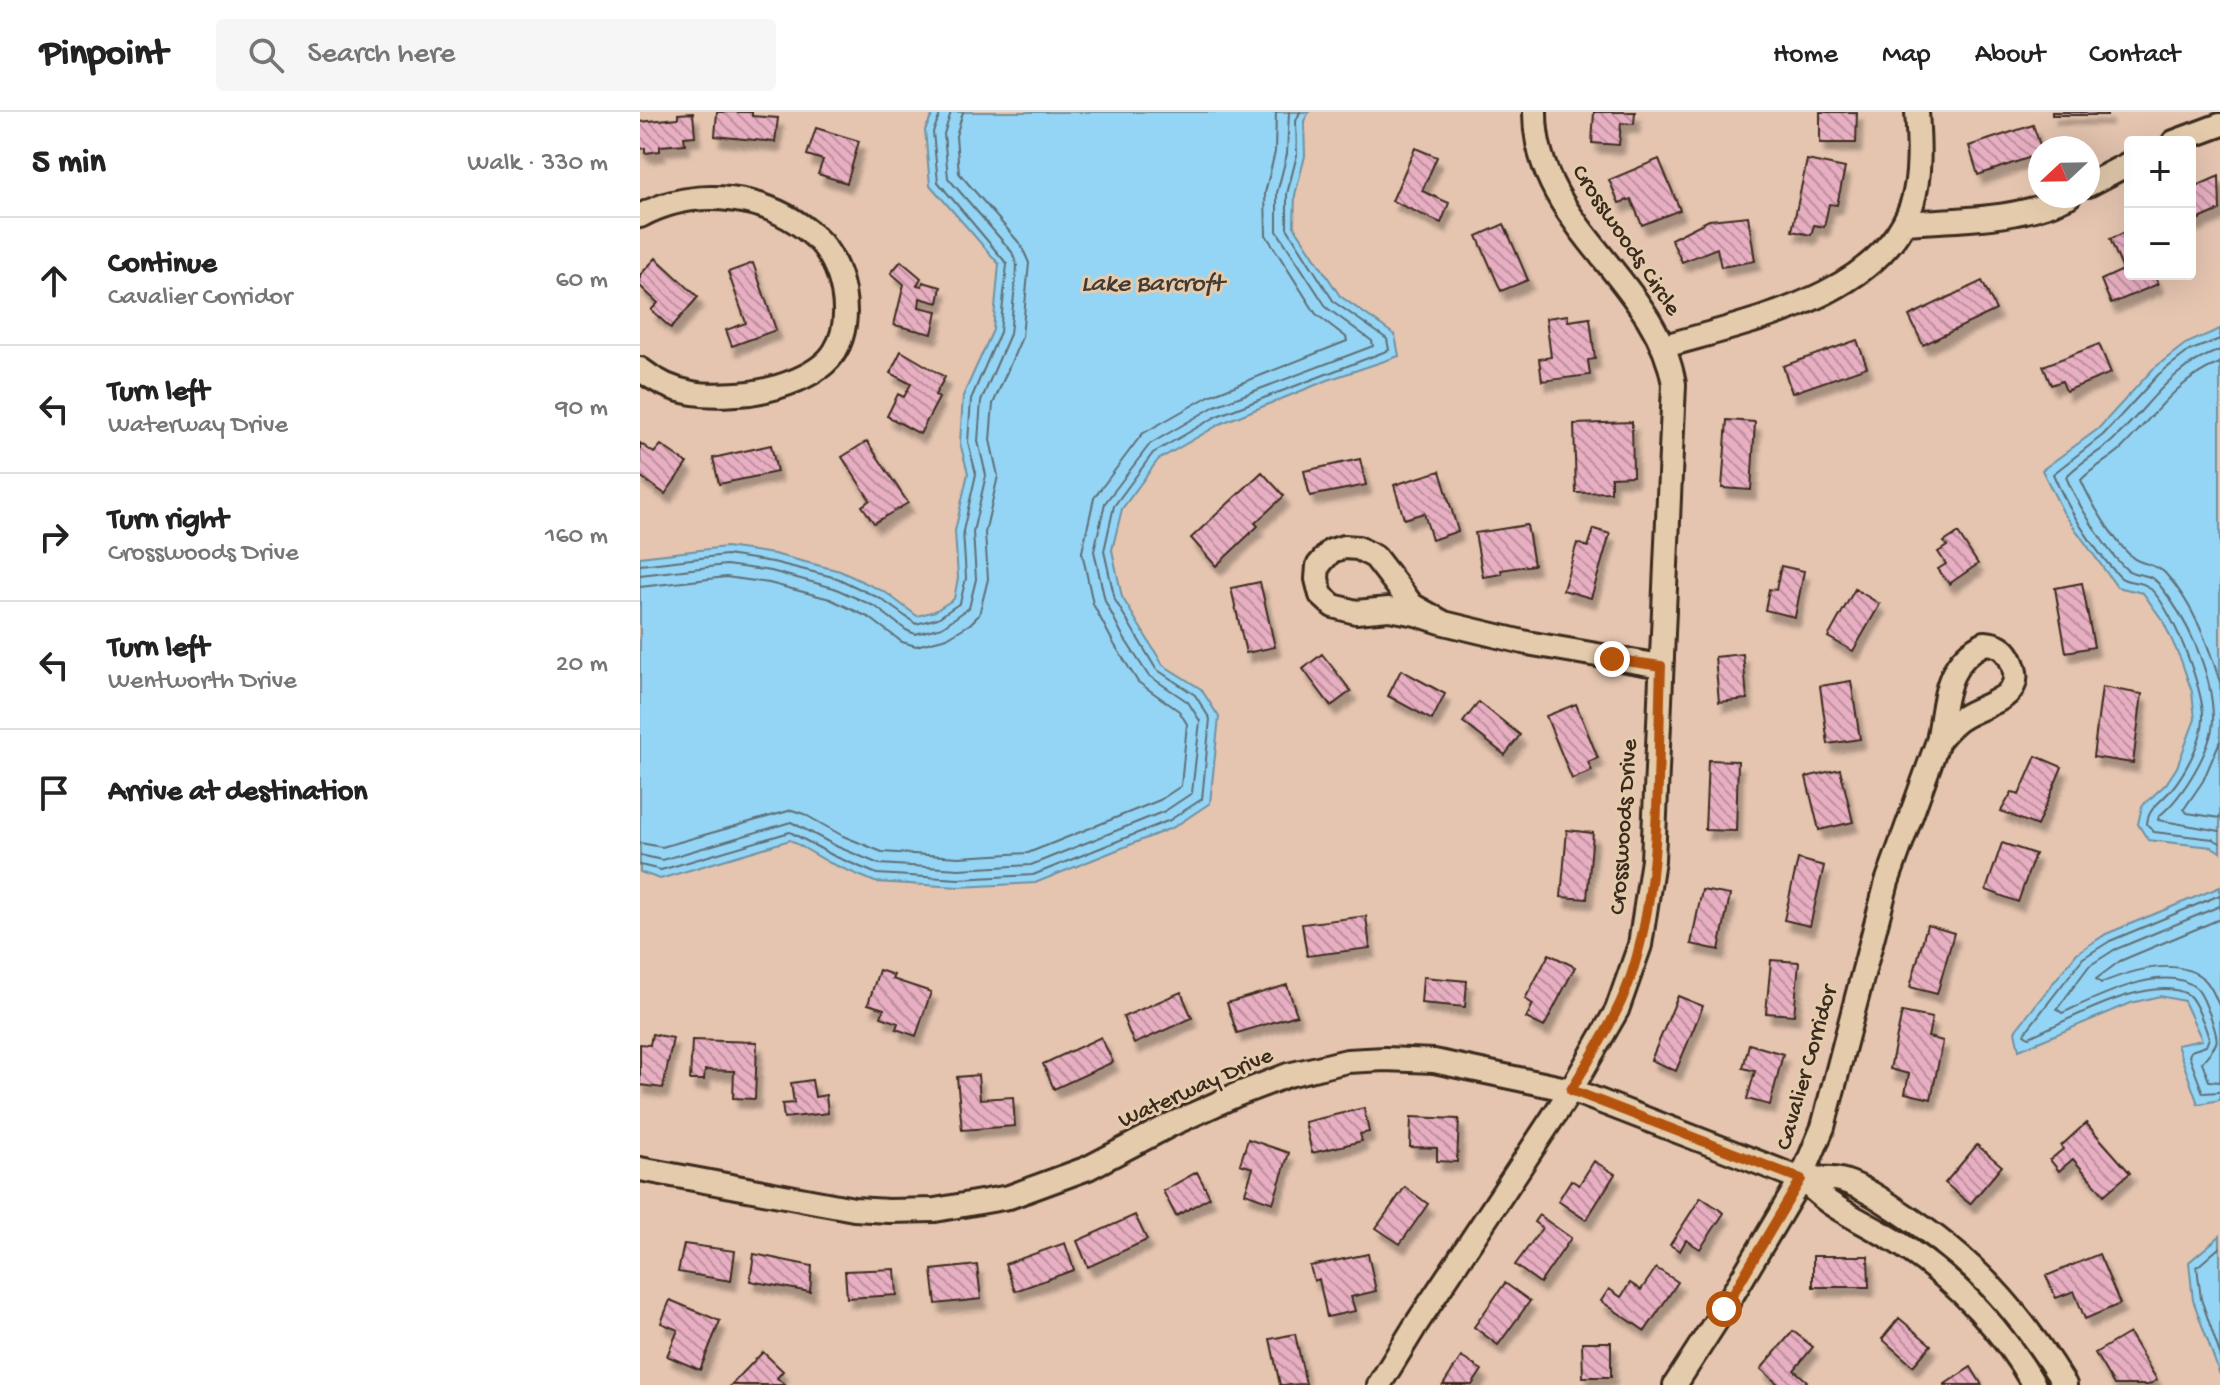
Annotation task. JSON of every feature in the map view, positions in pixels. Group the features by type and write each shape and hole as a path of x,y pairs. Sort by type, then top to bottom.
{"street":[{"name":"Crosswoods Circle","path":"1535,112 1536,135 1550,183 1582,233 1635,298 1665,346 1791,307 1829,290 1877,258 1892,243 1913,202 1917,179 1917,112"},
{"path":"2190,136 2220,125"},
{"path":"2100,179 2124,166"},
{"path":"640,216 656,207 699,198 744,200 785,215 817,239 837,269 845,299 843,326 836,350 820,367 796,380 758,392 711,397 678,390 640,369"},
{"path":"1904,223 2008,215 2039,208"},
{"name":"Crosswoods Drive","path":"1379,1385 1571,1090 1617,1010 1640,945 1653,860 1674,384 1665,346"},
{"path":"1444,623 1424,614 1404,598 1371,554 1358,548 1336,549 1325,555 1318,566 1321,595 1333,606 1348,612 1389,609 1416,614 1444,623 1527,643 1661,666"},
{"name":"Cavalier Corridor","path":"1677,1384 1801,1179 1823,1127 1887,882 1938,741"},
{"name":"Waterway Drive","path":"640,1169 854,1209 935,1210 1009,1197 1046,1185 1088,1168 1236,1095 1313,1068 1347,1061 1434,1061 1571,1090 1801,1179 1842,1180 1856,1186 1910,1218 1978,1271 2036,1338 2065,1385"},
{"path":"1801,1179 1829,1203 1911,1251 1945,1278 2002,1338 2034,1385"}],"water":[{"name":"Lake Barcroft","path":"934,112 1309,112 1304,121 1305,156 1295,195 1294,226 1340,296 1395,335 1399,356 1328,380 1222,423 1158,460 1122,509 1112,550 1122,597 1163,665 1201,689 1219,717 1210,803 1174,827 1035,883 959,887 875,882 830,863 790,840 660,879 640,872 640,557 726,547 774,554 840,571 885,592 917,616 935,611 954,599 958,578 955,531 968,473 960,443 963,396 993,330 999,264 930,185 925,130"},
{"path":"2220,329 2220,852 2212,847 2148,840 2138,824 2142,806 2166,784 2177,767 2195,719 2192,692 2163,621 2143,593 2117,587 2063,512 2042,470 2098,429 2153,369 2185,344"},
{"path":"2220,887 2220,1100 2198,1104 2177,1045 2202,1040 2184,1001 2160,996 2131,1003 2019,1050 2015,1031 2077,953 2106,934"},
{"path":"2220,1236 2220,1375 2193,1300 2189,1262"}],"building":[{"path":"717,112 752,112 752,116 778,118 775,142 715,136"},
{"path":"1594,112 1635,112 1634,124 1621,123 1619,145 1592,143"},
{"path":"1820,112 1857,112 1856,143 1820,143"},
{"path":"2052,112 2107,112 2107,115 2052,115"},
{"path":"693,113 695,136 684,137 685,144 660,146 660,151 645,153 645,148 640,149 640,122 678,118 678,114"},
{"path":"2033,125 2037,136 2028,136 2028,158 1978,175 1969,146"},
{"path":"816,128 859,141 847,183 818,174 823,160 807,155"},
{"path":"1415,148 1437,157 1422,191 1449,203 1441,223 1392,201"},
{"path":"1659,159 1680,210 1642,225 1631,199 1619,203 1609,180"},
{"path":"1807,160 1845,168 1837,205 1829,204 1824,227 1814,225 1811,235 1792,231"},
{"path":"2219,176 2220,210 2196,220 2196,208 2196,186"},
{"path":"1748,216 1755,261 1721,267 1717,248 1682,262 1671,239 1709,220"},
{"path":"1504,224 1528,280 1501,291 1477,236"},
{"path":"2124,233 2124,280 2156,280 2158,284 2111,304 2101,280 2123,270 2110,239"},
{"path":"656,258 698,297 671,328 651,310 658,303 640,286 640,275"},
{"path":"901,261 921,278 917,285 922,286 923,282 941,287 938,303 920,298 919,307 937,311 932,334 894,325 904,284 891,273"},
{"path":"753,263 776,330 732,346 726,330 746,323 728,272"},
{"path":"1982,281 1996,310 1923,345 1909,316"},
{"path":"1568,315 1568,321 1590,318 1595,359 1588,360 1590,375 1542,381 1539,359 1551,357 1546,318"},
{"path":"1857,340 1867,367 1792,393 1783,366"},
{"path":"2099,344 2111,373 2066,391 2062,381 2051,385 2043,366"},
{"path":"901,351 945,377 935,395 939,398 920,434 887,416 898,394 904,397 911,384 890,373"},
{"path":"1727,420 1755,422 1751,490 1722,488"},
{"path":"1632,422 1633,476 1611,477 1611,492 1576,493 1574,424"},
{"path":"867,441 908,503 874,523 862,506 870,500 842,457"},
{"path":"640,443 654,453 661,445 687,463 665,494 640,476"},
{"path":"771,445 777,472 719,484 713,458"},
{"path":"1360,459 1366,485 1310,496 1304,471"},
{"path":"1440,471 1458,531 1432,540 1424,513 1404,519 1394,485"},
{"path":"1262,472 1284,496 1216,566 1191,538"},
{"path":"1527,525 1534,565 1501,570 1502,574 1483,577 1475,533"},
{"path":"1594,529 1610,534 1591,598 1563,590 1577,543 1588,547"},
{"path":"1958,533 1978,564 1949,584 1938,569 1946,564 1938,552 1947,546 1944,542"},
{"path":"1781,566 1804,571 1795,617 1765,610 1769,589 1776,590"},
{"path":"1260,582 1275,647 1246,653 1231,588"},
{"path":"2082,583 2094,647 2066,652 2055,588"},
{"path":"1855,589 1880,604 1853,651 1828,637"},
{"path":"1322,654 1351,691 1331,706 1303,669"},
{"path":"1743,654 1747,699 1719,702 1715,657"},
{"path":"1401,670 1445,694 1432,720 1388,696"},
{"path":"1851,681 1860,739 1828,744 1820,686"},
{"path":"2102,687 2142,694 2133,763 2093,757"},
{"path":"1479,702 1520,735 1505,755 1463,722"},
{"path":"1576,704 1598,758 1588,762 1592,771 1572,779 1546,716"},
{"path":"2036,756 2062,767 2037,826 2001,811 2012,792 2019,795"},
{"path":"1708,760 1738,761 1736,831 1705,830"},
{"path":"1840,769 1853,822 1819,830 1806,777"},
{"path":"1567,830 1593,833 1587,899 1561,897"},
{"path":"2002,843 2035,854 2018,902 1986,890"},
{"path":"1798,859 1824,866 1810,926 1784,920"},
{"path":"1702,890 1730,895 1719,950 1691,944"},
{"path":"1366,916 1370,948 1307,956 1302,924"},
{"path":"1927,925 1954,933 1937,994 1910,987"},
{"path":"1549,954 1575,967 1544,1027 1526,1018 1533,1004 1525,999"},
{"path":"1771,960 1799,962 1794,1015 1766,1013"},
{"path":"879,970 894,975 892,979 931,992 916,1036 896,1029 898,1023 881,1017 884,1009 868,1004"},
{"path":"1423,977 1467,981 1465,1007 1421,1003"},
{"path":"1287,985 1297,1015 1237,1033 1227,1003"},
{"path":"1181,992 1192,1018 1134,1044 1123,1017"},
{"path":"1678,996 1703,1006 1676,1071 1651,1060"},
{"path":"1902,1012 1932,1018 1928,1037 1943,1041 1931,1099 1905,1093 1909,1074 1890,1069"},
{"path":"652,1034 673,1038 663,1088 640,1085 640,1044 650,1045"},
{"path":"1101,1037 1113,1062 1054,1089 1043,1064"},
{"path":"692,1040 757,1042 755,1099 733,1098 734,1071 705,1070 704,1080 690,1080"},
{"path":"1749,1044 1783,1054 1770,1105 1747,1099 1755,1071 1743,1068"},
{"path":"978,1075 980,1099 1013,1097 1015,1126 962,1130 957,1077"},
{"path":"812,1080 815,1097 826,1095 828,1113 784,1118 782,1104 794,1103 791,1083"},
{"path":"1364,1108 1369,1132 1360,1134 1362,1141 1312,1153 1305,1122"},
{"path":"1411,1117 1459,1119 1457,1162 1437,1161 1437,1148 1410,1147"},
{"path":"2086,1123 2130,1173 2104,1195 2073,1159 2059,1171 2050,1160"},
{"path":"1248,1139 1289,1153 1273,1203 1245,1193 1253,1168 1240,1164"},
{"path":"1977,1145 2002,1166 1970,1204 1945,1183"},
{"path":"1594,1161 1615,1174 1586,1220 1558,1201 1571,1180 1579,1185"},
{"path":"1197,1172 1210,1197 1176,1216 1163,1191"},
{"path":"1405,1187 1428,1204 1400,1244 1376,1228"},
{"path":"1701,1197 1724,1213 1700,1249 1686,1240 1680,1251 1670,1245"},
{"path":"1135,1215 1147,1240 1088,1267 1077,1241"},
{"path":"1539,1215 1571,1238 1540,1283 1515,1265 1542,1228 1534,1222"},
{"path":"1065,1243 1074,1270 1015,1291 1005,1264"},
{"path":"684,1244 735,1251 731,1281 678,1272"},
{"path":"754,1254 812,1266 810,1292 750,1281"},
{"path":"1368,1254 1376,1291 1351,1297 1355,1311 1327,1317 1319,1279 1314,1281 1310,1266"},
{"path":"2099,1254 2120,1304 2085,1319 2074,1291 2056,1298 2046,1276"},
{"path":"1813,1256 1868,1256 1869,1287 1813,1287"},
{"path":"977,1265 981,1299 936,1304 932,1270"},
{"path":"1656,1268 1678,1282 1645,1331 1601,1301 1609,1289 1621,1297 1630,1283 1641,1290"},
{"path":"895,1269 897,1295 847,1298 845,1271"},
{"path":"1505,1283 1530,1301 1498,1345 1474,1327"},
{"path":"670,1300 720,1321 700,1370 667,1356 678,1330 661,1323"},
{"path":"1899,1318 1931,1345 1913,1366 1882,1339"},
{"path":"1793,1331 1813,1347 1794,1370 1807,1381 1803,1385 1779,1385 1761,1369"},
{"path":"2129,1333 2157,1380 2148,1385 2114,1385 2095,1353"},
{"path":"1295,1334 1306,1384 1280,1385 1270,1339"},
{"path":"1582,1342 1611,1342 1611,1377 1583,1377"},
{"path":"763,1352 783,1371 777,1378 785,1385 731,1385"},
{"path":"1461,1357 1482,1370 1472,1385 1443,1385"},
{"path":"1971,1367 1982,1385 1945,1385 1945,1384"}],"route":[{"path":"1612,659 1661,666 1653,860 1640,945 1628,984 1617,1010 1571,1090 1801,1179 1724,1309"}]}
